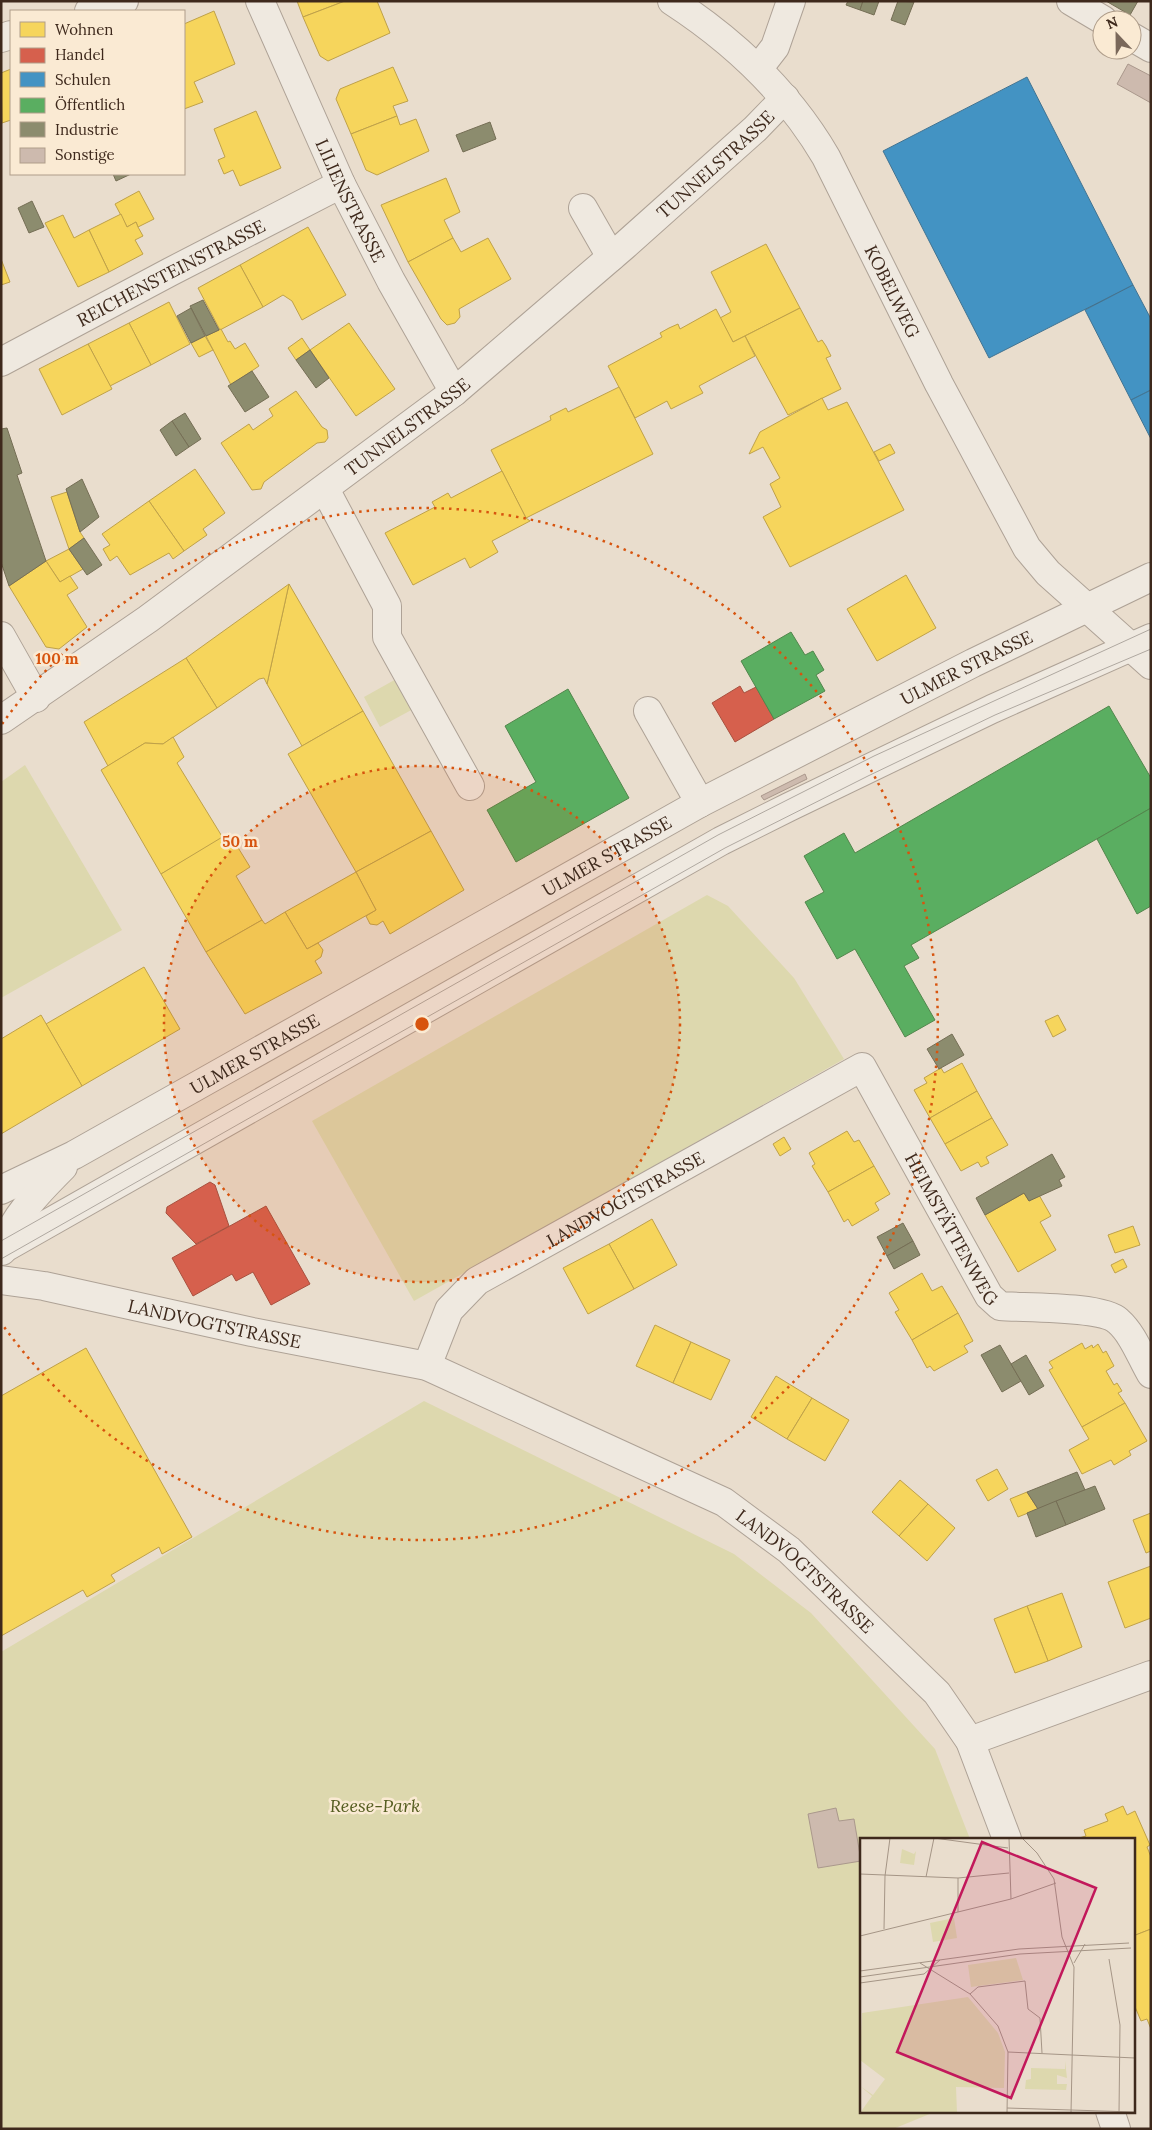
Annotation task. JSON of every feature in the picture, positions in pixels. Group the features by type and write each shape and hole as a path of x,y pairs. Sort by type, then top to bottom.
{"street":[{"path":"93,10 124,1"},
{"name":"LILIENSTRASSE","path":"260,1 341,184 391,281 454,392"},
{"name":"KOBELWEG","path":"672,1 706,24 758,68 785,98 814,137 826,157 939,384 1027,548 1048,573 1085,607 1144,650"},
{"path":"758,68 775,47 791,1"},
{"path":"1071,1 1092,13"},
{"name":"TUNNELSTRASSE","path":"1,720 36,698 130,632 454,392 611,257 754,129 785,98"},
{"name":"REICHENSTEINSTRASSE","path":"1,362 341,184"},
{"path":"583,208 611,257"},
{"path":"325,489 386,606 387,637 470,786"},
{"name":"ULMER STRASSE","path":"1,1190 74,1155 700,803 1085,607 1151,577"},
{"path":"1,636 36,698"},
{"path":"2,1252 721,841 992,709 1144,650"},
{"path":"648,711 700,803"},
{"name":"LANDVOGTSTRASSE","path":"428,1366 450,1310 477,1281 862,1067"},
{"name":"HEIMSTÄTTENWEG","path":"862,1067 989,1296 1000,1306 1100,1312 1118,1320 1151,1374"},
{"name":"ULMER STRASSE","path":"2,1252 6,1238 40,1190 74,1155"},
{"name":"LANDVOGTSTRASSE","path":"1,1280 44,1286 243,1330 428,1366 724,1502 789,1550 937,1692 970,1741 1007,1838"},
{"path":"970,1741 1151,1675"},
{"path":"1110,2112 1116,2129"}],"green space":[{"path":"398,678 415,708 380,727 364,697"},
{"path":"25,765 122,930 1,998 1,782"},
{"path":"707,895 728,906 794,978 844,1059 414,1301 312,1121"},
{"name":"Reese-Park","path":"424,1401 734,1554 811,1613 935,1749 970,1838 860,1838 860,2112 935,2112 893,2129 1,2129 1,1652"}],"building: Wohnen":[{"path":"297,1 345,1 303,17"},
{"path":"345,1 377,1 390,33 328,61 320,56 303,17"},
{"path":"214,11 235,64 194,82 203,102 185,109 185,24"},
{"path":"393,67 408,101 393,106 397,116 351,134 336,99 340,89"},
{"path":"10,69 10,120 2,123 1,73"},
{"path":"256,111 281,168 240,186 233,170 224,174 218,160 225,157 214,129"},
{"path":"397,116 400,125 416,119 429,151 377,175 366,170 351,134"},
{"path":"446,178 460,212 444,220 453,238 408,262 381,205"},
{"path":"139,191 154,219 138,227 136,222 127,227 115,204"},
{"path":"121,214 127,227 136,222 143,236 135,240 143,254 109,272 89,230"},
{"path":"63,215 74,238 89,230 109,272 78,287 45,223"},
{"path":"308,227 346,295 302,320 292,301 283,295 263,307 240,265"},
{"path":"453,238 461,252 488,238 511,279 459,309 460,317 455,323 447,325 441,319 408,262"},
{"path":"766,244 800,308 733,342 720,318 731,312 711,272"},
{"path":"1,259 10,282 1,285"},
{"path":"240,265 263,307 220,330 198,288"},
{"path":"169,302 190,344 151,365 129,323"},
{"path":"800,308 818,342 822,340 826,346 831,356 826,358 841,389 788,415 745,336"},
{"path":"716,309 733,342 745,336 755,356 699,386 703,393 671,409 667,401 635,418 608,366 662,337 660,333 669,328 678,324 680,329"},
{"path":"129,323 151,365 110,386 88,344"},
{"path":"349,323 395,389 356,416 310,350"},
{"path":"221,329 228,342 230,341 235,349 245,343 259,366 231,385 206,336"},
{"path":"205,336 213,350 199,357 191,343"},
{"path":"302,338 310,350 296,360 288,348"},
{"path":"88,344 112,389 62,415 39,369"},
{"path":"619,387 653,454 526,518 491,450 551,420 550,416 566,408 568,412"},
{"path":"296,391 322,427 327,430 328,438 325,442 317,443 264,482 261,489 252,490 221,443 249,424 253,430 273,416 269,409"},
{"path":"822,398 828,410 847,402 904,510 790,567 763,517 781,507 770,484 780,478 763,447 749,454 760,432"},
{"path":"890,444 895,453 879,461 874,452"},
{"path":"195,469 225,513 203,529 207,535 184,551 149,501"},
{"path":"502,471 526,518 530,521 492,541 498,552 470,568 465,558 413,585 385,533 435,507 432,502 448,493 451,498"},
{"path":"67,492 80,532 84,538 69,549 51,497"},
{"path":"149,501 184,551 173,559 169,553 130,575 117,556 110,561 103,549 110,545 102,534"},
{"path":"69,549 83,569 60,582 46,561"},
{"path":"46,561 60,582 70,576 78,588 67,595 87,627 59,649 46,647 9,586"},
{"path":"906,575 936,628 877,661 847,609"},
{"path":"289,584 363,711 302,746 267,684"},
{"path":"289,584 267,684 264,678 259,679 217,708 186,658"},
{"path":"186,658 217,708 163,744 145,743 108,766 84,722"},
{"path":"363,711 431,831 356,872 288,754"},
{"path":"173,737 184,757 177,763 223,838 161,874 101,770 145,743 163,744"},
{"path":"431,831 464,890 390,934 383,921 377,925 370,924 366,916 376,910 356,872"},
{"path":"229,833 250,867 236,876 262,920 206,952 161,874"},
{"path":"356,872 376,910 307,949 285,912"},
{"path":"285,912 307,949 318,943 323,950 321,957 315,961 322,973 245,1014 206,952 262,920 265,924"},
{"path":"144,967 180,1029 82,1086 46,1024"},
{"path":"41,1015 82,1086 1,1134 1,1039"},
{"path":"1058,1015 1066,1030 1053,1037 1045,1021"},
{"path":"962,1063 977,1091 930,1118 914,1090 927,1083 924,1078 941,1068 944,1073"},
{"path":"977,1091 992,1118 945,1144 930,1118"},
{"path":"992,1118 1008,1145 986,1157 989,1163 981,1167 978,1162 961,1171 945,1144"},
{"path":"847,1131 854,1142 859,1140 874,1166 828,1192 812,1166 815,1164 809,1153"},
{"path":"784,1137 791,1149 780,1156 773,1144"},
{"path":"874,1166 890,1194 875,1203 879,1210 852,1226 848,1219 844,1222 828,1192"},
{"path":"1024,1193 1029,1201 1039,1195 1051,1216 1040,1222 1056,1250 1018,1272 985,1215"},
{"path":"652,1219 677,1265 634,1289 609,1244"},
{"path":"1133,1226 1140,1245 1115,1253 1108,1235"},
{"path":"609,1244 634,1289 588,1314 563,1268"},
{"path":"1123,1259 1127,1267 1115,1273 1111,1265"},
{"path":"922,1273 932,1291 942,1286 958,1313 912,1340 895,1312 899,1310 889,1293"},
{"path":"958,1313 973,1341 964,1346 968,1352 934,1371 930,1366 927,1368 912,1340"},
{"path":"655,1325 691,1342 673,1383 636,1366"},
{"path":"691,1342 730,1360 711,1400 673,1383"},
{"path":"1082,1343 1085,1349 1092,1345 1093,1348 1098,1344 1103,1353 1106,1351 1114,1366 1106,1371 1114,1385 1117,1383 1122,1391 1118,1393 1125,1403 1082,1427 1049,1370 1053,1368 1049,1362"},
{"path":"86,1348 192,1537 162,1554 159,1547 111,1575 115,1581 87,1597 83,1590 1,1636 1,1396"},
{"path":"776,1376 812,1398 787,1439 751,1417"},
{"path":"812,1398 849,1420 825,1461 787,1439"},
{"path":"1125,1403 1147,1441 1129,1451 1131,1455 1114,1465 1111,1460 1082,1474 1069,1450 1089,1439 1082,1427"},
{"path":"997,1469 1008,1489 988,1501 976,1480"},
{"path":"900,1480 928,1504 899,1536 872,1512"},
{"path":"1027,1492 1038,1509 1018,1517 1010,1499"},
{"path":"928,1504 955,1528 927,1561 899,1536"},
{"path":"1151,1513 1151,1551 1146,1553 1133,1520"},
{"path":"1151,1566 1151,1618 1125,1628 1108,1582"},
{"path":"1062,1593 1082,1647 1048,1661 1027,1606"},
{"path":"1027,1606 1048,1661 1015,1673 994,1619"},
{"path":"1123,1806 1127,1815 1135,1811 1150,1845 1147,1847 1151,1857 1151,1929 1134,1936 1134,1838 1079,1838 1086,1836 1084,1830 1108,1821 1105,1814"},
{"path":"1151,1929 1151,2029 1147,2019 1141,2021 1134,2004 1134,1936"}],"building: Handel":[{"path":"740,686 744,693 756,687 774,719 735,742 712,703"},
{"path":"210,1182 215,1185 229,1226 196,1244 166,1213 167,1207"},
{"path":"266,1206 310,1284 271,1305 253,1272 236,1281 232,1274 193,1296 172,1258"}],"building: Schulen":[{"path":"1027,77 1133,285 989,358 883,151"},
{"path":"1133,285 1151,319 1151,390 1131,400 1085,310"},
{"path":"1151,390 1151,439 1131,400"}],"building: Öffentlich":[{"path":"791,632 805,655 813,651 824,670 816,675 825,691 774,719 741,661"},
{"path":"568,689 629,798 516,862 487,810 536,782 505,726"},
{"path":"1109,706 1151,778 1151,808 911,945 919,958 904,966 935,1020 905,1037 855,949 837,959 805,902 824,892 804,856 844,833 855,853"},
{"path":"1151,808 1151,906 1137,914 1097,839"}],"building: Industrie":[{"path":"848,1 863,1 860,10 846,5"},
{"path":"863,1 879,1 874,15 860,10"},
{"path":"898,1 914,2 905,25 891,20"},
{"path":"1106,1 1138,1 1133,10 1121,10"},
{"path":"490,122 496,139 463,152 456,135"},
{"path":"113,175 129,175 116,181"},
{"path":"32,201 44,227 29,233 18,208"},
{"path":"203,300 219,330 206,336 190,306"},
{"path":"191,308 205,336 191,343 177,316"},
{"path":"310,350 329,378 316,388 296,360"},
{"path":"252,371 269,397 245,412 228,386"},
{"path":"185,413 201,439 189,447 172,421"},
{"path":"172,421 189,447 176,456 160,430"},
{"path":"7,428 22,473 17,475 46,561 9,586 1,562 1,429"},
{"path":"82,479 99,517 80,532 66,489"},
{"path":"84,538 102,565 87,575 69,549"},
{"path":"952,1034 964,1055 939,1069 927,1049"},
{"path":"1052,1154 1065,1177 1059,1180 1062,1186 1029,1201 1024,1193 985,1215 976,1198"},
{"path":"903,1223 913,1241 887,1256 877,1237"},
{"path":"913,1241 920,1255 894,1269 887,1256"},
{"path":"1000,1345 1021,1381 1002,1392 981,1355"},
{"path":"1026,1355 1044,1386 1029,1395 1011,1364"},
{"path":"1077,1472 1085,1490 1038,1509 1027,1492"},
{"path":"1095,1486 1105,1509 1066,1525 1056,1501"},
{"path":"1056,1501 1066,1525 1036,1537 1027,1513"}],"building: Sonstige":[{"path":"1128,64 1151,76 1151,103 1117,84"},
{"path":"805,774 807,779 764,800 761,796"},
{"path":"836,1808 839,1821 854,1819 860,1861 818,1868 808,1814"}],"tram line":[{"path":"1,1241 718,835 874,756 1151,629"},
{"path":"1,1259 725,848 995,715 1151,649"}]}
